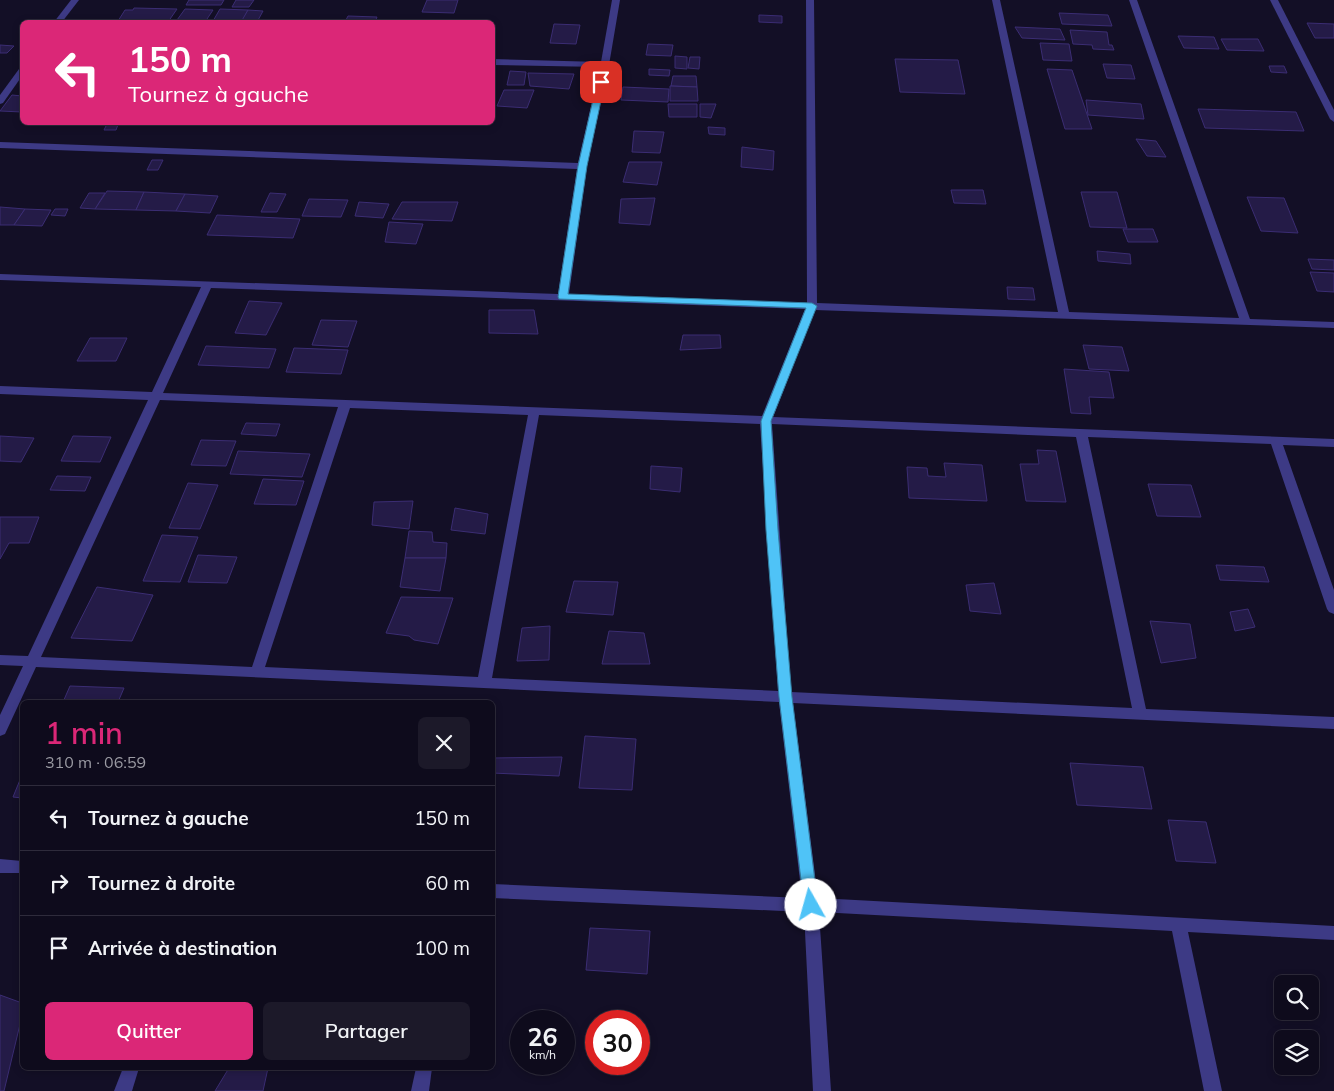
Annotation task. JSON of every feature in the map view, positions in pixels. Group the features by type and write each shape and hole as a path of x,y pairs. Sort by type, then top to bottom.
{"street":[{"path":"60,20 75,0"},
{"path":"563,297 582,166 605,65 616,0"},
{"path":"810,0 812,306 766,421 772,530 786,697 811,905 822,1091"},
{"path":"996,0 1064,315"},
{"path":"1133,0 1246,322"},
{"path":"1274,0 1334,119"},
{"path":"495,62 605,65"},
{"path":"0,101 20,74"},
{"path":"0,145 582,166"},
{"path":"0,277 1334,325"},
{"path":"0,730 208,284"},
{"path":"0,390 1334,443"},
{"path":"257,672 345,404"},
{"path":"484,683 534,412"},
{"path":"1081,433 1140,714"},
{"path":"1276,441 1334,609"},
{"path":"0,660 1334,723"},
{"path":"0,866 20,867"},
{"path":"495,891 811,905 1334,933"},
{"path":"1179,925 1213,1091"},
{"path":"123,1091 130,1070"},
{"path":"420,1091 424,1070"}],"building":[{"path":"189,0 224,0 221,5 186,5"},
{"path":"236,0 254,0 249,7 232,7"},
{"path":"427,0 458,0 454,13 422,12"},
{"path":"134,8 177,9 169,20 119,20 125,10 133,10"},
{"path":"185,9 213,10 206,20 177,20"},
{"path":"220,9 248,10 243,20 214,20"},
{"path":"248,10 263,11 258,20 242,20"},
{"path":"1059,13 1108,15 1112,26 1062,24"},
{"path":"759,15 782,16 782,23 759,22"},
{"path":"348,16 377,17 376,20 346,20"},
{"path":"1307,23 1334,24 1334,38 1315,38"},
{"path":"554,24 580,25 576,44 550,43"},
{"path":"1015,27 1060,29 1065,40 1022,38"},
{"path":"1070,30 1107,32 1109,45 1112,45 1114,50 1093,49 1092,45 1073,44"},
{"path":"1178,36 1214,37 1219,49 1184,48"},
{"path":"1221,39 1258,39 1264,51 1227,50"},
{"path":"1040,43 1069,44 1072,61 1043,60"},
{"path":"648,44 673,45 671,56 646,55"},
{"path":"0,45 14,46 7,53 0,53"},
{"path":"675,56 687,57 687,69 675,68"},
{"path":"690,57 700,57 699,69 688,68"},
{"path":"895,59 958,60 965,94 900,92"},
{"path":"1103,64 1131,65 1135,79 1107,78"},
{"path":"1269,66 1284,66 1287,73 1271,72"},
{"path":"649,69 670,70 669,76 649,75"},
{"path":"1047,69 1072,70 1092,129 1065,129"},
{"path":"510,71 526,72 524,85 507,85"},
{"path":"528,73 574,74 569,89 530,86"},
{"path":"673,76 696,76 697,87 671,86"},
{"path":"670,86 697,87 698,101 670,101"},
{"path":"623,87 669,89 668,102 621,100"},
{"path":"504,90 534,90 527,108 497,106"},
{"path":"12,95 20,96 20,112 0,111"},
{"path":"1086,100 1141,104 1144,119 1088,115"},
{"path":"668,104 697,104 697,117 669,117"},
{"path":"700,104 716,104 711,118 700,117"},
{"path":"1198,109 1296,112 1304,131 1205,128"},
{"path":"106,125 118,125 116,130 104,130"},
{"path":"708,127 725,128 725,135 709,134"},
{"path":"634,131 664,132 660,153 632,152"},
{"path":"1136,139 1156,141 1166,157 1147,156"},
{"path":"742,147 774,151 773,170 741,167"},
{"path":"152,160 163,160 158,170 147,170"},
{"path":"629,162 662,162 657,185 623,182"},
{"path":"951,190 983,190 986,204 954,203"},
{"path":"107,191 144,192 136,210 95,209"},
{"path":"144,192 185,194 176,211 136,210"},
{"path":"1081,192 1117,192 1127,228 1090,227"},
{"path":"89,193 105,193 95,209 80,208"},
{"path":"270,193 286,194 277,212 261,212"},
{"path":"185,194 218,196 210,213 176,211"},
{"path":"1247,197 1284,198 1298,233 1261,231"},
{"path":"655,198 650,225 619,223 621,199"},
{"path":"309,199 348,200 341,217 302,216"},
{"path":"359,202 389,204 383,218 355,216"},
{"path":"402,202 458,202 452,221 392,219"},
{"path":"0,207 25,209 14,225 0,225"},
{"path":"25,209 51,210 42,226 14,225"},
{"path":"55,209 68,209 65,216 51,215"},
{"path":"217,215 300,219 293,238 207,235"},
{"path":"389,222 423,224 416,244 385,242"},
{"path":"1123,229 1153,229 1158,242 1128,242"},
{"path":"1097,251 1130,254 1131,264 1098,261"},
{"path":"1308,259 1334,260 1334,270 1312,269"},
{"path":"1310,272 1334,273 1334,292 1317,291"},
{"path":"1007,287 1033,288 1035,300 1008,299"},
{"path":"249,301 282,303 266,335 235,333"},
{"path":"489,310 534,310 538,334 489,333"},
{"path":"321,320 357,321 348,347 312,345"},
{"path":"683,335 720,335 721,348 680,350"},
{"path":"90,338 127,338 116,361 77,361"},
{"path":"1083,345 1122,347 1129,371 1089,369"},
{"path":"206,346 276,349 269,368 198,365"},
{"path":"294,348 348,350 341,374 286,372"},
{"path":"1064,369 1109,372 1114,398 1089,397 1091,414 1071,413"},
{"path":"246,423 280,424 276,436 241,434"},
{"path":"0,436 34,438 21,462 0,461"},
{"path":"73,436 111,437 100,462 61,461"},
{"path":"201,440 236,441 226,466 191,465"},
{"path":"1037,450 1056,451 1066,502 1026,501 1020,464 1039,464"},
{"path":"238,451 310,454 302,477 230,474"},
{"path":"944,463 982,465 987,501 909,498 907,467 927,468 928,476 946,477"},
{"path":"651,466 682,468 680,492 650,489"},
{"path":"57,476 91,477 85,491 50,490"},
{"path":"263,479 304,481 296,505 254,504"},
{"path":"188,483 218,485 200,529 169,528"},
{"path":"1148,484 1191,485 1201,517 1157,516"},
{"path":"413,501 409,529 372,525 374,502"},
{"path":"455,508 488,514 485,534 451,530"},
{"path":"0,517 39,517 29,543 9,543 0,559"},
{"path":"409,531 432,532 433,542 447,543 446,558 405,558"},
{"path":"162,535 198,537 180,582 143,581"},
{"path":"198,555 237,557 227,583 188,582"},
{"path":"405,558 446,558 440,591 400,587"},
{"path":"1216,565 1264,567 1269,582 1220,580"},
{"path":"574,581 618,582 613,615 566,612"},
{"path":"994,583 1001,614 970,611 966,585"},
{"path":"97,587 153,595 132,641 71,638"},
{"path":"401,597 453,598 438,644 414,640 409,636 386,633"},
{"path":"1248,609 1255,627 1235,631 1230,612"},
{"path":"1150,621 1190,624 1196,658 1161,663"},
{"path":"550,626 549,660 517,661 522,628"},
{"path":"609,631 644,633 650,664 602,664"},
{"path":"70,686 124,688 119,700 64,700"},
{"path":"585,736 636,739 632,790 579,788"},
{"path":"562,757 559,776 495,773 495,758"},
{"path":"1070,763 1143,767 1152,809 1077,805"},
{"path":"20,780 20,798 13,797"},
{"path":"1168,820 1206,822 1216,863 1176,861"},
{"path":"590,928 650,931 647,974 586,970"},
{"path":"0,995 20,1002 20,1024 4,1091 0,1091"},
{"path":"228,1070 268,1070 263,1091 215,1091"}],"route":[{"path":"601,82 582,166 563,297 812,306 766,421 772,530 786,697 811,905"}]}
